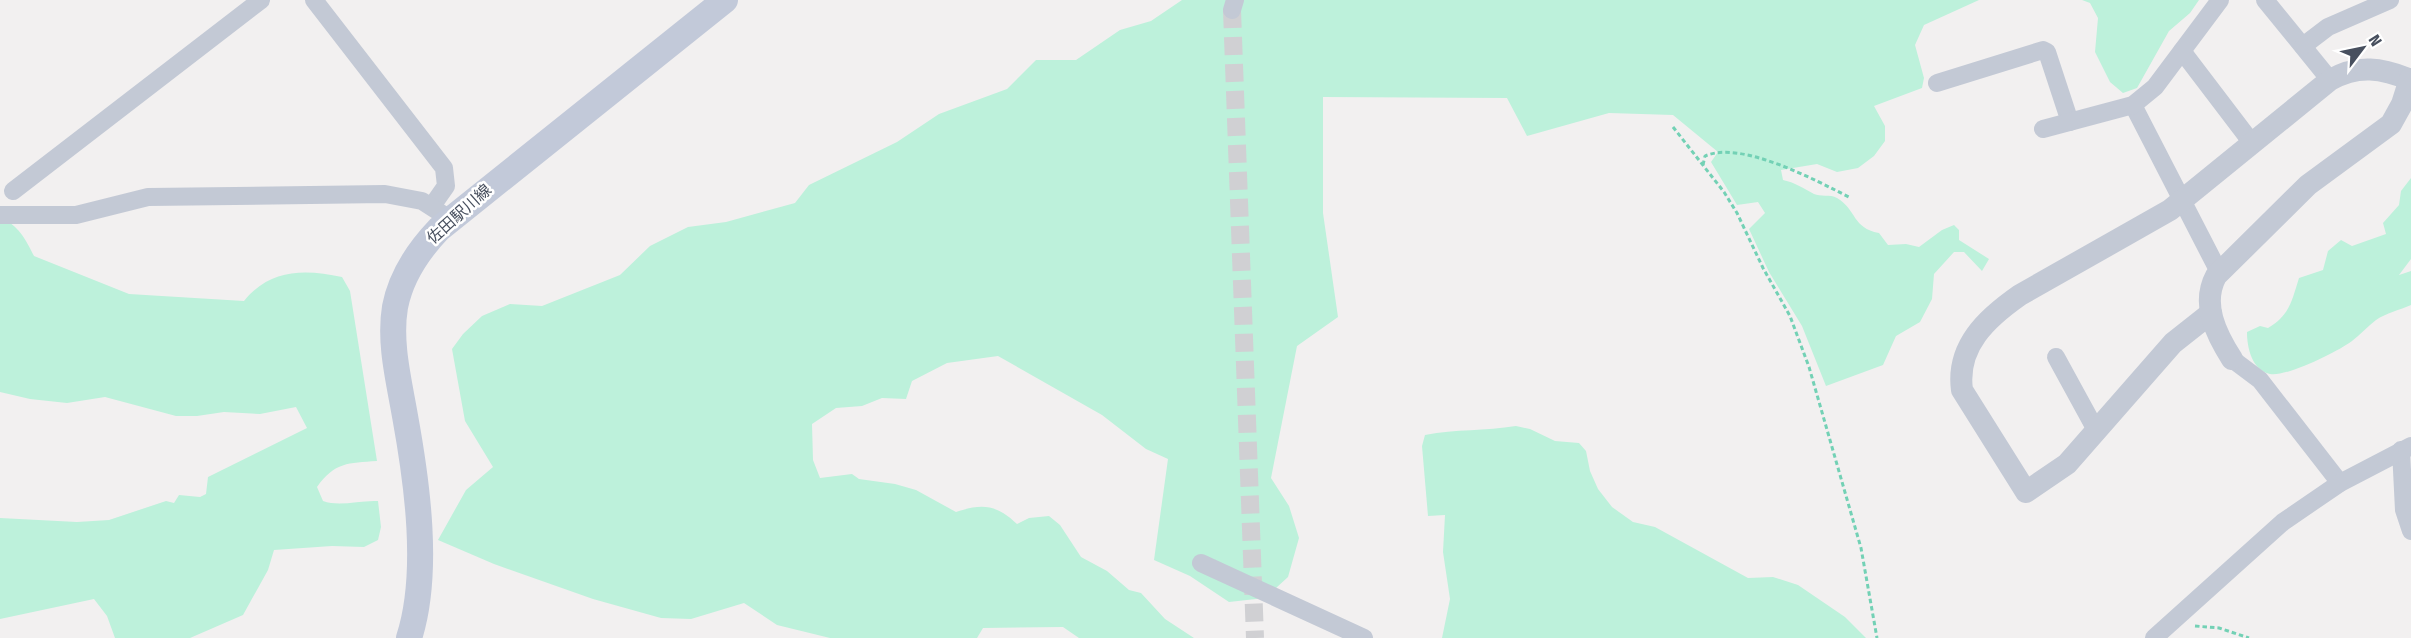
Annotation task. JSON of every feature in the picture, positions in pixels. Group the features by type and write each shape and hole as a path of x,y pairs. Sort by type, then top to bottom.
{"main road":[{"name":"佐田駅川線","path":"409,638 417,587 419,508 395,356 394,322 400,290 417,254 441,212 725,0"}],"street":[{"path":"261,0 7,192 8,216 76,215 148,197 385,194 408,197 441,212 446,186 444,168 314,0"},
{"path":"2043,129 2133,105 2155,87 2220,0"},
{"path":"2265,0 2330,80"},
{"path":"2303,46 2328,27 2390,0"},
{"path":"1937,83 2043,50 2047,52 2070,122"},
{"path":"2182,51 2252,143"},
{"path":"2211,313 2174,343 2067,464 2026,492 1964,397 1961,385 1969,346 1984,323 2020,295 2183,201 2330,80 2348,71 2372,68 2410,80 2402,104 2391,124 2308,185 2219,272 2210,292 2214,326 2232,359 2260,380 2340,483"},
{"path":"2133,105 2219,272"},
{"path":"2056,357 2097,432"},
{"path":"2154,638 2267,535 2340,483 2406,448 2404,510 2411,531"},
{"path":"1201,563 1364,638"}],"path":[{"path":"1673,127 1737,213 1802,344 1861,548 1877,638"},
{"path":"1703,166 1705,156 1714,152 1737,153 1768,160 1849,197"},
{"path":"2186,630 2195,626 2219,628 2249,638"}],"green space":[{"path":"1182,0 1979,0 1924,25 1915,45 1924,78 1922,88 1874,106 1885,126 1885,141 1874,156 1858,168 1837,172 1817,164 1781,170 1783,180 1816,195 1837,198 1859,223 1870,231 1879,233 1888,245 1906,244 1919,247 1942,230 1954,225 1959,230 1959,240 1989,259 1982,271 1964,252 1954,252 1934,274 1932,299 1920,322 1896,336 1883,365 1826,386 1802,326 1769,272 1749,229 1765,213 1758,202 1737,205 1711,162 1718,152 1673,115 1609,113 1527,136 1507,98 1323,97 1323,213 1338,317 1297,346 1271,478 1289,506 1299,538 1288,577 1265,598 1229,602 1190,576 1154,560 1168,459 1146,449 1102,415 998,356 947,363 912,381 906,399 882,398 862,406 836,408 812,424 813,460 820,478 852,474 859,479 895,484 916,490 956,512 974,507 996,509 1017,524 1029,518 1049,516 1060,525 1081,557 1107,571 1129,590 1141,593 1165,619 1194,638 1079,638 1063,627 983,628 977,638 830,638 777,625 744,603 691,619 661,618 593,599 494,564 438,540 466,490 493,467 465,421 452,349 463,334 482,316 510,304 542,306 620,275 650,246 688,227 726,222 795,203 809,185 897,142 939,114 1007,89 1036,60 1076,60 1120,30 1151,21"},
{"path":"2082,0 2199,0 2190,13 2169,31 2137,88 2123,93 2110,82 2095,52 2098,18 2090,3"},
{"path":"2411,178 2411,259 2399,275 2411,271 2411,305 2373,322 2352,341 2312,363 2278,374 2264,372 2252,358 2247,332 2260,326 2268,328 2281,318 2289,306 2299,278 2323,270 2328,251 2341,240 2352,246 2386,234 2383,223 2399,205 2401,191"},
{"path":"0,218 17,228 34,256 129,294 244,301 254,290 265,283 288,274 314,273 342,277 350,291 377,461 358,462 336,468 317,487 323,501 329,503 378,501 381,527 378,540 364,547 332,546 274,550 268,570 243,615 190,638 115,638 107,616 94,599 0,619 0,518 77,522 109,520 166,501 174,503 179,495 200,497 206,494 208,477 307,428 296,407 260,414 224,412 176,416 105,397 67,403 30,399 0,392"},
{"path":"1516,426 1530,429 1555,441 1579,443 1586,451 1590,471 1598,489 1612,507 1633,522 1655,527 1748,578 1773,577 1798,585 1845,617 1866,638 1442,638 1450,599 1443,552 1445,515 1428,516 1422,446 1425,435"}],"tunnel":[{"path":"1232,10 1255,638"}]}
